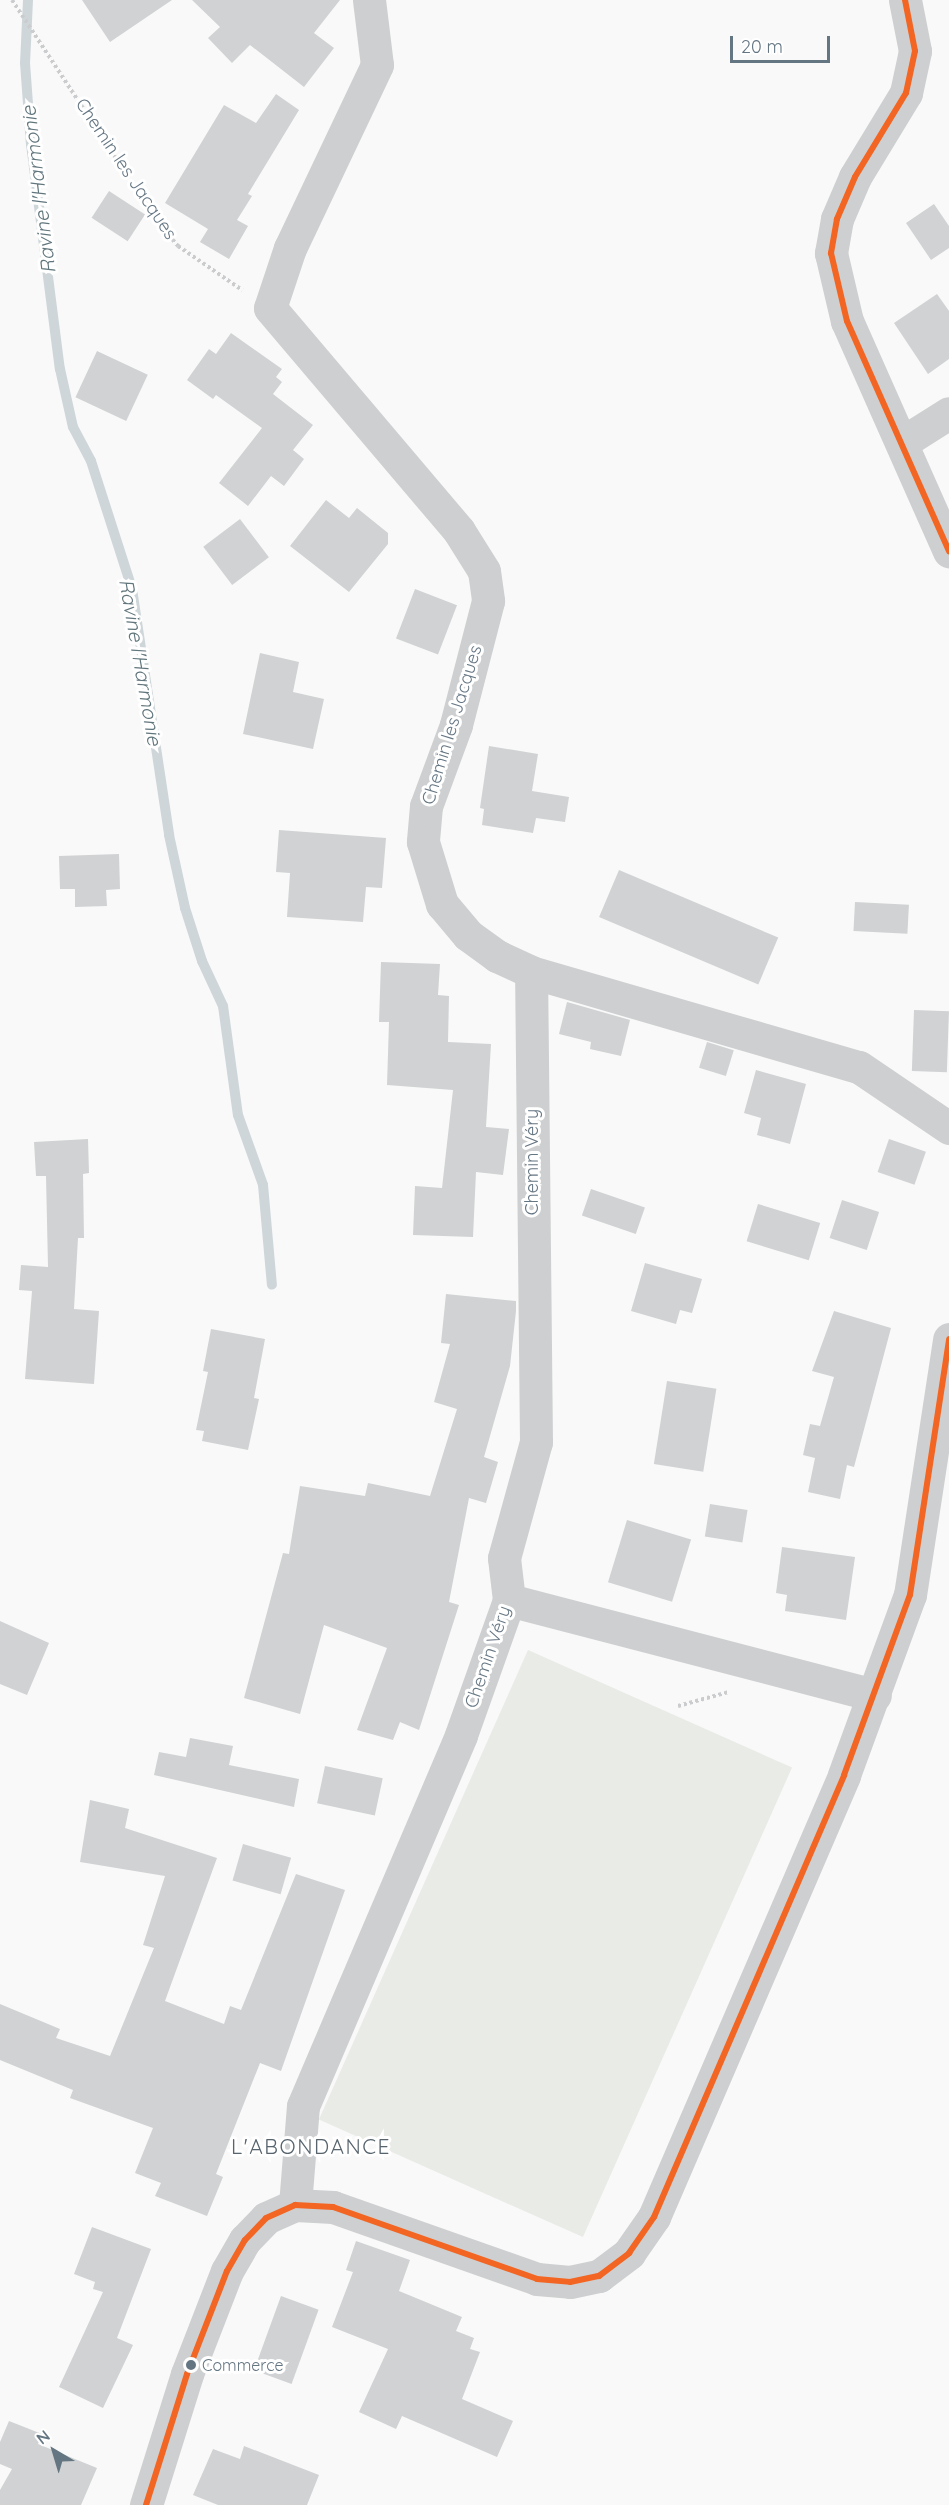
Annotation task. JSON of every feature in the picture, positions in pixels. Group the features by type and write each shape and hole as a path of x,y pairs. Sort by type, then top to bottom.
{"street":[{"path":"270,308 290,248 377,65 369,0"},
{"path":"905,0 915,51 906,93 855,177 837,219 831,253 847,321 903,442 949,551"},
{"name":"Chemin les Jacques","path":"270,308 459,531 484,570 488,601 456,725 426,806 423,842 442,904 468,935 497,956 531,972 859,1067 949,1128"},
{"path":"903,442 949,413"},
{"name":"Chemin Véry","path":"295,2205 303,2106 461,1734 509,1600 504,1558 536,1442 531,972"},
{"path":"146,2505 187,2374 227,2271 245,2240 266,2218 295,2205 333,2207 537,2279 570,2282 599,2276 629,2253 654,2217 875,1695 910,1595 949,1339"},
{"path":"509,1600 875,1695"}],"path":[{"name":"Chemin les Jacques","path":"12,0 177,246 270,308"}],"shaded area":[{"path":"528,1650 792,1768 583,2237 319,2120"}],"building":[{"path":"82,0 172,0 110,42"},
{"path":"192,0 340,0 314,33 334,48 304,87 250,45 232,63 208,38 220,27"},
{"path":"276,94 299,110 248,194 252,196 237,220 248,226 229,259 200,242 208,229 165,203 224,105 256,123"},
{"path":"109,191 145,214 128,241 92,218"},
{"path":"934,204 949,226 949,248 931,260 906,223"},
{"path":"937,294 949,311 949,359 928,374 894,323"},
{"path":"231,333 282,369 276,377 282,382 273,394 313,425 293,450 304,459 284,486 271,476 248,506 219,483 262,428 216,395 213,399 187,380 209,349 216,354"},
{"path":"97,351 148,375 126,421 75,397"},
{"path":"326,500 349,518 357,508 388,533 388,544 349,592 290,546"},
{"path":"240,519 269,557 232,585 203,547"},
{"path":"415,589 457,605 438,655 396,638"},
{"path":"260,653 299,662 293,692 324,699 313,749 243,734"},
{"path":"489,746 538,754 532,791 569,797 565,822 536,818 533,833 482,825 484,809 480,808"},
{"path":"279,830 386,838 382,888 366,887 363,922 287,917 290,873 276,872"},
{"path":"119,854 120,889 106,890 107,906 75,907 75,889 60,889 59,856"},
{"path":"619,870 778,938 758,985 599,917"},
{"path":"855,902 909,905 907,934 853,931"},
{"path":"381,962 440,964 438,995 449,996 448,1042 491,1044 486,1127 509,1129 503,1175 476,1172 473,1237 413,1235 415,1186 442,1188 453,1090 387,1085 389,1022 379,1022"},
{"path":"567,1002 630,1020 621,1056 590,1049 591,1042 559,1034"},
{"path":"914,1010 949,1011 947,1072 912,1071"},
{"path":"707,1042 734,1050 726,1076 699,1068"},
{"path":"756,1070 806,1084 790,1144 757,1135 761,1118 744,1113"},
{"path":"88,1139 89,1173 83,1174 84,1238 78,1238 74,1309 99,1311 94,1384 25,1379 32,1291 19,1290 21,1265 48,1267 46,1176 36,1176 34,1142"},
{"path":"889,1139 926,1152 914,1185 878,1172"},
{"path":"591,1189 645,1208 636,1234 582,1215"},
{"path":"842,1200 879,1212 867,1250 830,1238"},
{"path":"758,1204 820,1223 809,1260 747,1241"},
{"path":"645,1263 702,1279 692,1313 680,1310 676,1324 631,1311"},
{"path":"446,1294 516,1301 516,1311 510,1366 484,1457 498,1462 486,1503 469,1498 449,1602 459,1605 419,1730 400,1722 393,1740 357,1730 387,1648 324,1625 300,1714 244,1698 283,1553 289,1554 300,1486 365,1496 368,1483 430,1496 457,1409 434,1402 450,1344 441,1343"},
{"path":"834,1311 891,1328 854,1467 847,1465 840,1499 808,1492 815,1458 803,1455 810,1424 820,1426 834,1377 812,1371"},
{"path":"211,1329 265,1339 254,1398 259,1399 248,1450 202,1441 204,1431 196,1430 208,1372 203,1371"},
{"path":"667,1381 716,1389 703,1472 654,1464"},
{"path":"710,1504 748,1510 742,1543 705,1537"},
{"path":"627,1520 691,1540 672,1602 608,1582"},
{"path":"782,1547 855,1557 846,1620 785,1611 787,1595 776,1593"},
{"path":"0,1621 49,1643 27,1695 0,1684"},
{"path":"190,1738 233,1746 229,1765 299,1779 294,1807 154,1775 159,1752 186,1757"},
{"path":"325,1766 383,1778 375,1815 317,1803"},
{"path":"90,1800 129,1809 125,1828 217,1858 165,2001 224,2024 230,2006 241,2010 296,1874 345,1890 281,2071 260,2063 216,2174 223,2177 207,2216 155,2196 161,2183 135,2173 153,2128 70,2098 73,2090 0,2060 0,2004 60,2029 56,2038 110,2056 154,1948 143,1945 165,1876 80,1862"},
{"path":"243,1844 291,1858 281,1894 233,1881"},
{"path":"92,2227 151,2249 117,2338 133,2345 103,2408 59,2387 103,2292 93,2289 95,2282 74,2274"},
{"path":"356,2241 410,2260 399,2291 462,2317 456,2331 474,2338 470,2349 480,2352 462,2399 513,2421 497,2457 402,2416 396,2429 359,2412 388,2349 332,2327 353,2272 346,2270"},
{"path":"281,2296 319,2310 292,2384 254,2370"},
{"path":"9,2421 42,2434 38,2444 97,2468 81,2505 0,2505 0,2490 12,2469 0,2464 0,2442"},
{"path":"244,2446 319,2475 307,2505 218,2505 193,2495 213,2449 240,2459"}],"waterway":[{"name":"Ravine l'Harmonie","path":"28,0 25,63 31,144 60,369 73,427 91,461 132,589 169,835 185,908 202,961 223,1006 238,1115 263,1185 272,1285"}],"transit line":[{"path":"905,0 915,51 906,93 855,177 837,219 831,253 847,321 949,551"},
{"path":"146,2505 187,2374 227,2271 245,2240 266,2218 295,2205 333,2207 537,2279 570,2282 599,2276 629,2253 654,2217 844,1775 910,1595 949,1339"}],"place":[{"name":"Commerce","path":"191,2365"}],"district":[{"name":"L'ABONDANCE","path":"311,2146"}]}
